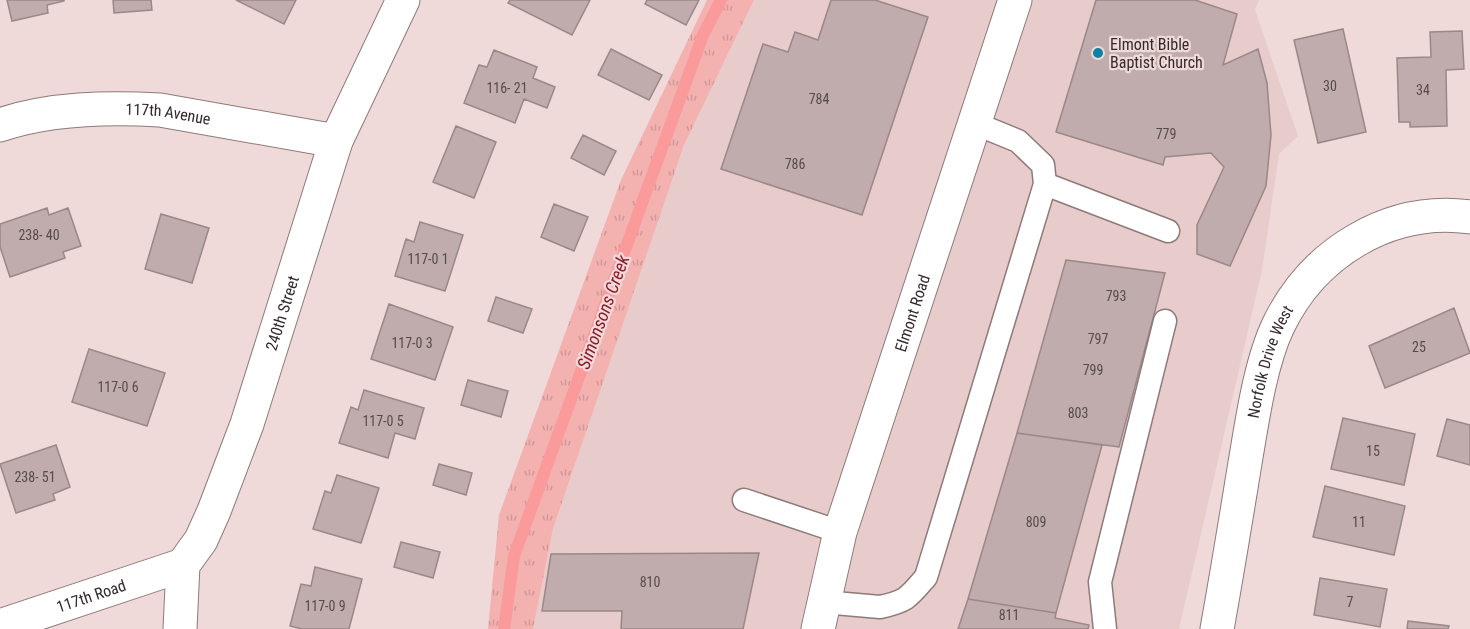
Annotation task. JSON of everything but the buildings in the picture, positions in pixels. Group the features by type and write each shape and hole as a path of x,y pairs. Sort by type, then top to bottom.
{"street":[{"name":"240th Street","path":"183,565 201,540 247,424 336,141 403,0"},
{"name":"Elmont Road","path":"821,615 840,532 1015,0"},
{"name":"117th Avenue","path":"0,125 51,114 130,108 160,110 336,141"},
{"name":"Norfolk Drive West","path":"1217,629 1255,402 1278,326 1307,280 1331,255 1385,225 1451,215 1470,217"},
{"name":"117th Road","path":"0,626 183,565"},
{"path":"180,629 183,565"}],"lane":[{"path":"821,615 880,607 906,600 926,577 1046,184 1043,165 1018,141 974,123"},
{"path":"1046,184 1168,231"},
{"path":"1105,629 1100,582 1165,321"},
{"path":"744,501 840,532"}],"shaded area":[{"path":"754,0 1259,0 1255,10 1298,136 1279,154 1262,270 1179,629 533,629 553,529 684,145"}],"green space":[{"path":"707,0 754,0 684,145 553,529 533,629 488,629 499,515 621,180"}],"waterway":[{"name":"Simonsons Creek","path":"504,629 514,556 703,35 721,0"}],"place":[{"name":"Elmont Bible Baptist Church","path":"1098,53"}]}
